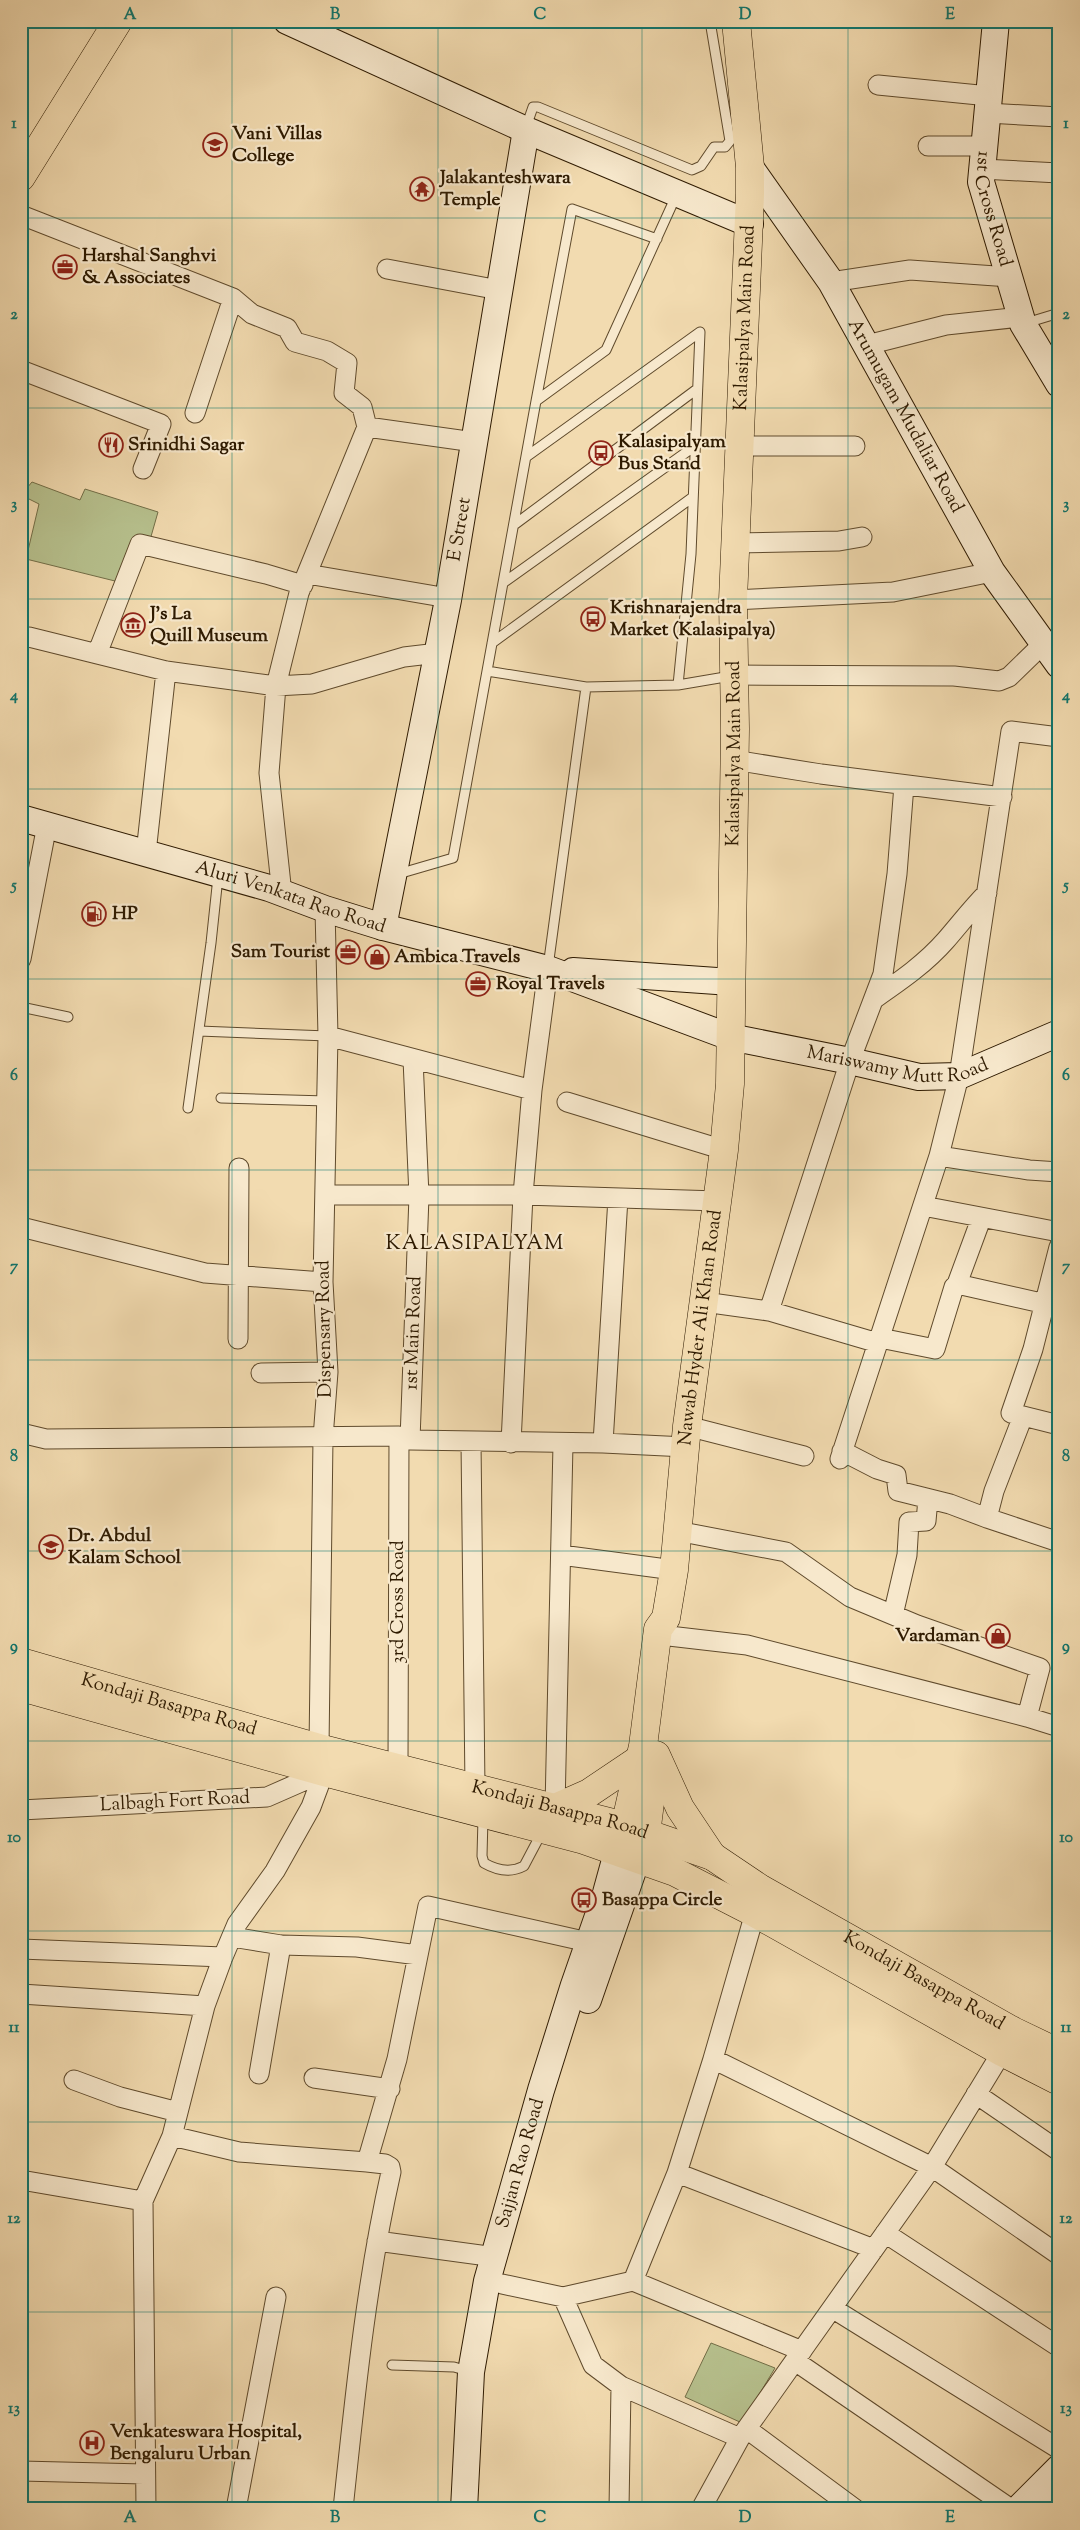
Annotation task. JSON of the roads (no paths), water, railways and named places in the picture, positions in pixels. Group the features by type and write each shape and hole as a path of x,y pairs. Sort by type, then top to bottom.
{"main road":[{"path":"21,177 118,21"},
{"name":"Kalasipalya Main Road","path":"730,1037 734,760 733,600 750,224 750,167 736,21"},
{"name":"Nawab Hyder Ali Khan Road","path":"632,1842 648,1756 674,1570 686,1437 724,1150 730,1084 730,1037"},
{"name":"Kondaji Basappa Road","path":"21,1662 483,1814 549,1819"},
{"name":"Kondaji Basappa Road","path":"21,1687 322,1760 398,1768 475,1788 549,1819 632,1842 712,1856 787,1903 1013,2031 1059,2053"},
{"path":"549,1819 648,1756 712,1856"},
{"name":"Kondaji Basappa Road","path":"632,1842 675,1872 755,1914 1002,2052 1059,2081"}],"street":[{"path":"287,21 526,130 750,224"},
{"name":"1st Cross Road","path":"996,21 981,182 1022,321 1059,384"},
{"path":"878,85 1059,116"},
{"name":"E Street","path":"383,927 448,598 526,130"},
{"path":"928,146 1059,174"},
{"name":"Arumugam Mudaliar Road","path":"750,167 832,282 992,572 1059,665"},
{"path":"21,215 233,298 252,314 287,328 295,342 327,352 348,363 344,393 362,407 367,427 305,580 276,686 269,774 282,894"},
{"path":"387,269 499,290"},
{"path":"832,282 910,270 1010,277"},
{"path":"194,413 233,298"},
{"path":"867,345 946,325 1022,321"},
{"path":"21,370 161,424 142,469"},
{"path":"367,427 474,442"},
{"path":"740,446 855,446"},
{"path":"736,543 839,541 862,537"},
{"path":"97,654 140,544 266,574 448,598"},
{"path":"733,600 893,592 992,572"},
{"path":"21,640 29,638 166,670 276,686 312,684 404,657 438,653"},
{"path":"734,675 954,676 999,680 1009,677 1044,644"},
{"path":"146,853 166,670"},
{"path":"1059,738 1011,731 959,1076 940,1156 841,1455 896,1475 898,1492 950,1504 1059,1542"},
{"path":"734,760 1002,798"},
{"path":"769,1311 850,1061 883,974 897,874 904,785"},
{"name":"Aluri Venkata Rao Road","path":"21,818 218,874 325,910 383,927 548,969 730,1037"},
{"path":"21,959 47,825"},
{"path":"874,999 912,973 946,940 970,910 987,893"},
{"name":"Dispensary Road","path":"144,2201 172,2136 205,2006 223,1957 237,1924 275,1871 311,1807 322,1760 323,1438 328,1372 323,1282 328,1036 325,910"},
{"path":"511,1442 523,1196 532,1090 548,969 731,982"},
{"name":"Mariswamy Mutt Road","path":"730,1037 919,1077 959,1076 1059,1033"},
{"path":"328,1036 532,1090"},
{"name":"1st Main Road","path":"405,1438 419,1196 413,1060"},
{"path":"568,1102 724,1150"},
{"path":"940,1156 1029,1170 1059,1172"},
{"path":"238,1339 239,1168"},
{"path":"326,1195 523,1196 718,1201"},
{"path":"603,1442 618,1198"},
{"path":"923,1206 1059,1232"},
{"path":"704,1302 769,1311 879,1341 935,1349 954,1286 957,1284 981,1218"},
{"path":"21,1227 205,1273 323,1282"},
{"path":"1059,1247 1052,1305 1033,1349 1011,1413 1059,1425"},
{"path":"957,1284 1052,1305"},
{"path":"261,1373 328,1372"},
{"path":"987,1518 994,1491 1023,1416"},
{"path":"21,1433 46,1439 405,1438 471,1442 564,1444 686,1437 804,1456"},
{"name":"3rd Cross Road","path":"398,1768 405,1438"},
{"path":"471,1442 475,1788"},
{"path":"549,1819 564,1444"},
{"path":"893,1615 907,1555 910,1522 926,1521 928,1499"},
{"path":"677,1531 786,1552 850,1597 893,1615 1040,1668 1027,1717"},
{"path":"561,1555 674,1570"},
{"path":"667,1627 747,1645 1027,1717 1059,1727"},
{"name":"Lalbagh Fort Road","path":"21,1810 267,1797 322,1760"},
{"path":"479,2509 486,2380 502,2284 566,2065 607,1942 632,1842"},
{"name":"Sajjan Rao Road","path":"464,2509 471,2372 487,2281 542,2090 588,1942 632,1842"},
{"path":"367,2162 390,2089 428,1906 588,1942"},
{"path":"633,2281 677,2173 713,2059 755,1914"},
{"path":"232,1937 281,1945 357,1947 418,1955"},
{"path":"259,2074 281,1945"},
{"path":"21,1949 223,1957"},
{"path":"21,1994 205,2006"},
{"path":"701,2509 744,2434 932,2167 1002,2052"},
{"path":"713,2059 932,2167 1059,2255"},
{"path":"314,2078 390,2089"},
{"path":"74,2080 120,2097 178,2112"},
{"path":"976,2094 1059,2151"},
{"path":"172,2136 239,2152 367,2162 385,2164 390,2167 391,2172 377,2241 358,2366 343,2509"},
{"path":"677,2173 874,2249"},
{"path":"21,2180 144,2201 144,2474 146,2509"},
{"path":"885,2233 1059,2347"},
{"path":"377,2241 495,2257"},
{"path":"502,2284 562,2296 633,2281 798,2356 1011,2509"},
{"path":"236,2509 276,2296"},
{"path":"562,2296 593,2366 621,2386 744,2434 855,2509"},
{"path":"832,2308 1059,2449"},
{"path":"619,2509 621,2386"},
{"path":"21,2471 144,2474"},
{"path":"1018,2509 1056,2473"},
{"path":"1050,2509 1056,2473"}],"lane":[{"path":"526,130 533,107 538,107 692,170 702,166 714,146 725,147 730,141 710,21"},
{"path":"536,401 606,350 678,194"},
{"path":"394,875 453,858 572,209 657,239"},
{"path":"1022,321 1059,313"},
{"path":"526,456 700,332 691,554 678,685"},
{"path":"514,526 698,389"},
{"path":"503,583 695,446"},
{"path":"492,643 693,497"},
{"path":"487,672 586,687 678,685 734,675"},
{"path":"548,969 586,687"},
{"path":"188,1108 211,943 218,874"},
{"path":"21,1007 68,1017"},
{"path":"199,1031 328,1036"},
{"path":"220,1098 327,1101"},
{"path":"483,1814 482,1856 484,1863 492,1868 509,1871 524,1866 549,1819"},
{"path":"392,2365 454,2367 471,2372"}],"place":[{"name":"Vani Villas College","path":"215,145"},
{"name":"Jalakanteshwara Temple","path":"422,189"},
{"name":"Harshal Sanghvi & Associates","path":"65,267"},
{"name":"Srinidhi Sagar","path":"111,445"},
{"name":"Kalasipalyam Bus Stand","path":"601,453"},
{"name":"Krishnarajendra Market (Kalasipalya)","path":"593,619"},
{"name":"J's La Quill Museum","path":"133,625"},
{"name":"HP","path":"94,914"},
{"name":"Sam Tourist","path":"348,952"},
{"name":"Ambica Travels","path":"377,957"},
{"name":"Royal Travels","path":"478,984"},
{"name":"Dr. Abdul Kalam School","path":"51,1547"},
{"name":"Vardaman","path":"998,1636"},
{"name":"Basappa Circle","path":"584,1900"},
{"name":"Venkateswara Hospital, Bengaluru Urban","path":"92,2443"}],"district":[{"name":"KALASIPALYAM","path":"475,1244"}]}
